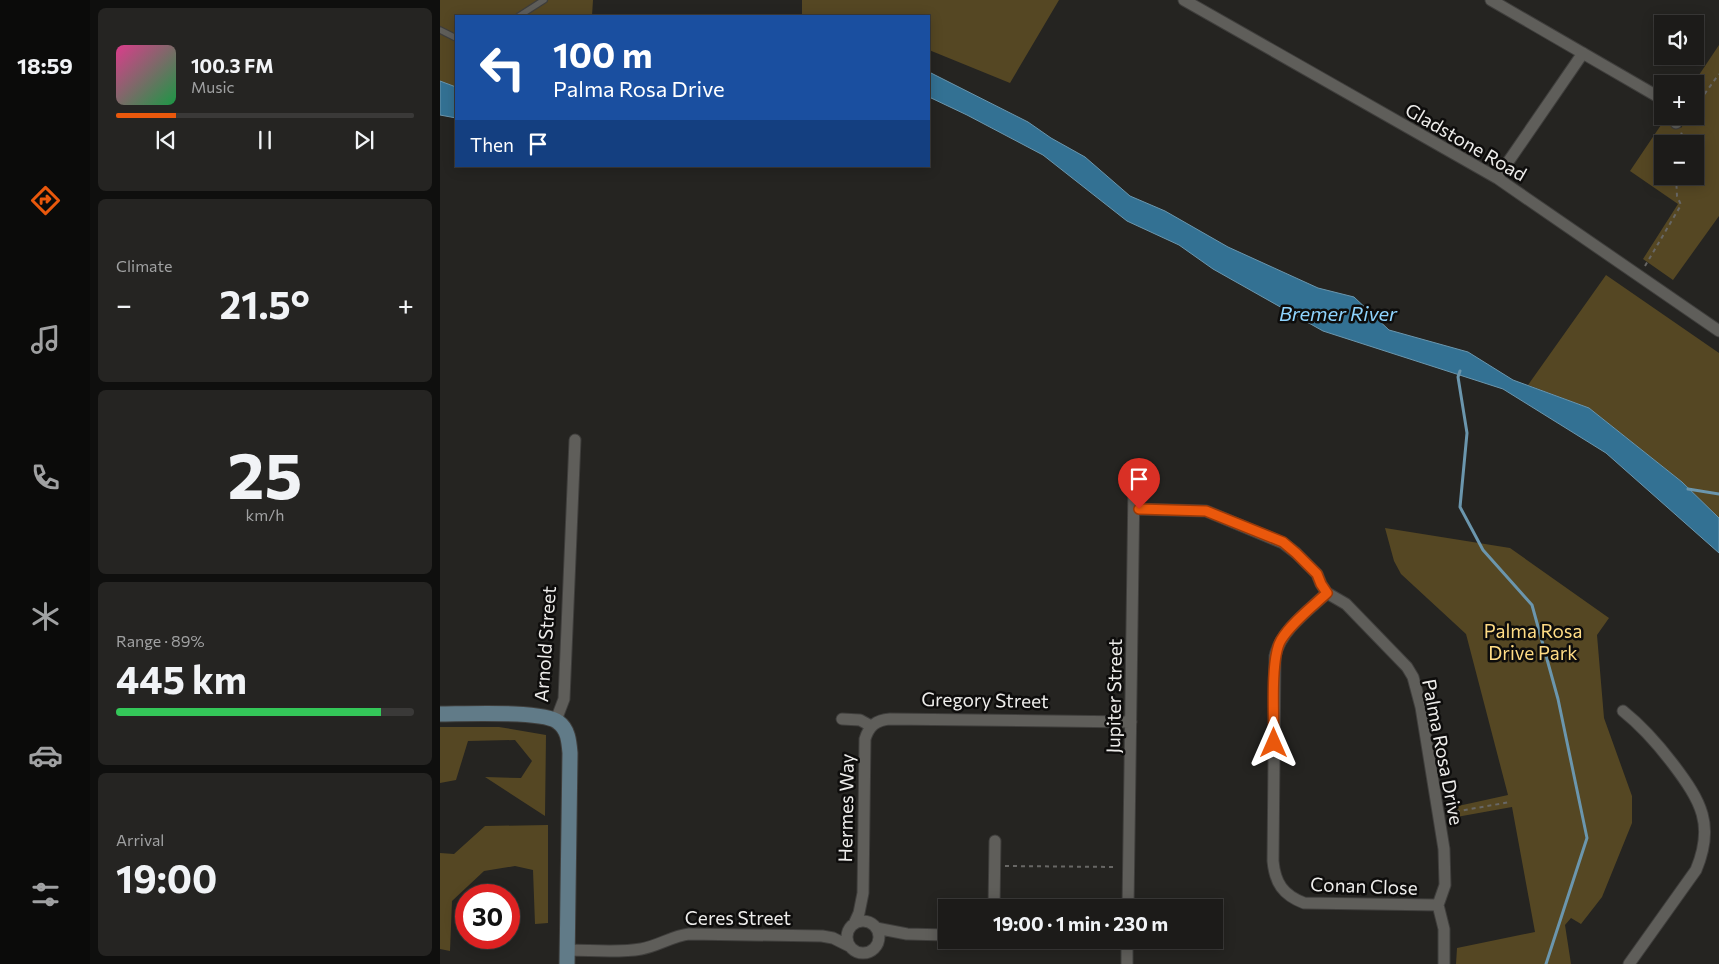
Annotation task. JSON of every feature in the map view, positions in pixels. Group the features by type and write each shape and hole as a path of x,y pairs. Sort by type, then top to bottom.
{"main road":[{"path":"440,714 532,715 548,716 556,720"},
{"name":"Arnold Street","path":"556,720 566,730 570,753 568,957"}],"street":[{"name":"Gladstone Road","path":"1184,0 1497,178 1719,331"},
{"path":"1490,0 1654,94"},
{"path":"1497,178 1583,53"},
{"name":"Arnold Street","path":"556,720 564,699 575,440"},
{"name":"Jupiter Street","path":"1128,899 1134,484"},
{"name":"Palma Rosa Drive","path":"1134,509 1206,511 1283,542 1317,574 1327,593 1346,604 1407,667 1413,677 1421,707 1438,814 1445,868 1445,885 1438,905"},
{"name":"Conan Close","path":"1327,593 1285,634 1275,656 1274,875 1287,894 1304,903 1438,905"},
{"path":"1623,710 1647,731 1692,789 1702,813 1705,837 1701,858 1696,870 1629,964"},
{"path":"842,719 860,720 871,726"},
{"name":"Gregory Street","path":"871,726 881,719 1131,722"},
{"name":"Hermes Way","path":"852,925 859,913 863,893 865,739 871,726"},
{"path":"994,840 994,899"},
{"name":"Hermes Way","path":"863,893 874,926"},
{"path":"1438,905 1444,929 1444,964"},
{"path":"859,964 847,936 852,925 864,921 874,926 907,934 938,935"},
{"name":"Ceres Street","path":"822,936 852,925"},
{"path":"866,964 879,938 874,926"},
{"name":"Ceres Street","path":"568,957 633,950 689,934 822,936 833,938 851,948"},
{"path":"851,948 862,953 907,934"},
{"path":"1127,949 1127,964"}],"lane":[{"path":"521,15 544,0"},
{"path":"440,30 455,38"}],"path":[{"path":"1704,95 1719,74"},
{"path":"1639,276 1681,205 1677,196 1676,185"},
{"path":"1438,814 1510,802"},
{"path":"995,866 1129,867"}],"green space":[{"path":"440,0 593,0 592,15 455,15 455,87 440,81"},
{"path":"802,0 1059,0 1010,83 930,50 930,15 802,15"},
{"path":"1719,45 1719,216 1673,280 1643,259 1678,204 1630,171 1654,135 1654,185 1704,185 1704,135 1654,135 1661,125 1676,125 1681,128 1683,125 1704,125 1704,75 1699,75"},
{"path":"1606,275 1719,353 1719,518 1682,482 1589,408 1528,385"},
{"name":"Palma Rosa Drive Park","path":"1385,528 1510,548 1609,618 1597,635 1604,718 1632,796 1632,823 1602,897 1581,924 1571,918 1565,925 1571,964 1456,964 1457,948 1535,932 1512,807 1451,818 1449,808 1508,795 1466,634 1401,574 1394,561"},
{"path":"440,727 499,727 546,735 545,816 485,777 521,778 532,761 515,740 468,741 456,780 440,783"},
{"path":"548,825 548,923 535,924 533,870 515,866 484,871 470,884 455,884 455,898 452,901 450,951 440,949 440,853 454,854 485,826"}],"water":[{"name":"Bremer River","path":"930,73 1028,122 1051,138 1085,157 1130,196 1165,211 1228,247 1318,288 1354,297 1389,330 1468,352 1513,380 1589,408 1682,482 1719,518 1719,553 1606,453 1503,389 1323,331 1213,269 1179,245 1127,221 1043,155 930,97"},
{"path":"440,81 455,87 455,118 440,115"}],"waterway":[{"path":"1460,371 1458,377 1467,433 1460,507 1483,550 1532,605 1558,699 1587,838 1546,964"},
{"path":"1688,489 1719,494"}],"route":[{"path":"1139,509 1198,510 1215,513 1283,542 1317,574 1327,593 1285,634 1277,648 1275,656 1274,743"}]}
